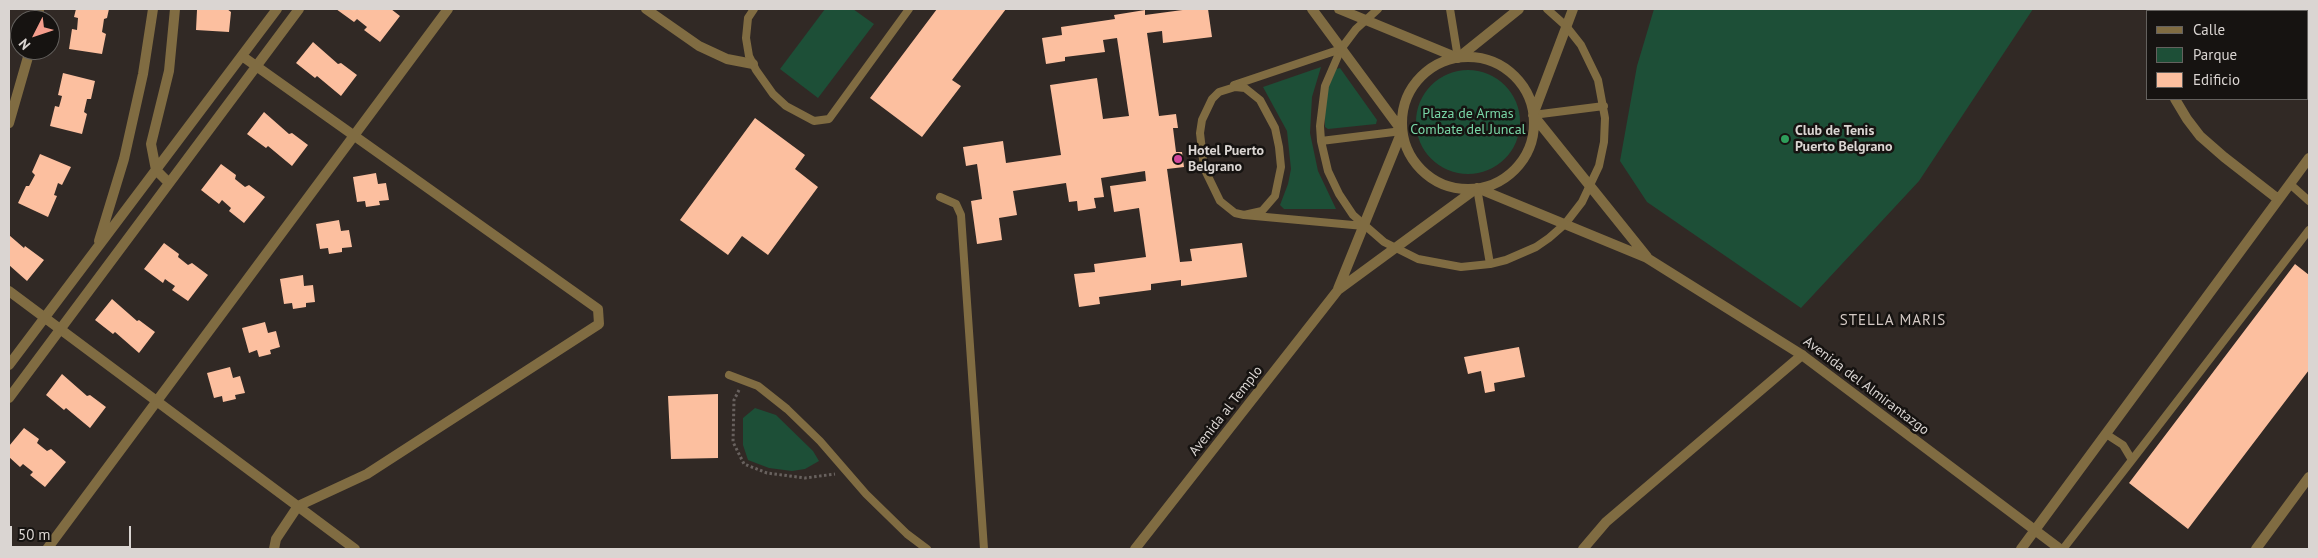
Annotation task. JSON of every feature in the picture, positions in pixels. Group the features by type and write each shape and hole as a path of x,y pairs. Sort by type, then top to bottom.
{"street":[{"path":"98,246 124,159 143,74 153,9"},
{"path":"169,184 156,170 151,152 152,133 169,71 175,9"},
{"path":"9,365 277,9"},
{"path":"9,398 299,9"},
{"path":"48,549 448,9"},
{"path":"646,9 699,46 727,59 753,64"},
{"path":"1312,9 1402,131 1411,156 1428,175 1451,186 1477,188 1648,258"},
{"path":"1339,9 1458,58"},
{"path":"1458,58 1519,9"},
{"path":"1338,290 1477,188 1499,181 1512,172 1522,160 1532,138 1533,115 1573,9"},
{"path":"242,56 598,309 599,324 366,474 298,506 276,540 274,549"},
{"path":"1338,290 1402,131 1403,110 1410,91 1422,75 1438,64 1458,58 1477,57 1504,68 1524,88 1533,115 1648,258"},
{"path":"9,123 27,60"},
{"path":"2176,100 2200,136 2278,199"},
{"path":"2021,549 2309,158"},
{"name":"Avenida del Almirantazgo","path":"1648,258 1802,354 2062,549"},
{"path":"9,290 355,549"},
{"name":"Avenida al Templo","path":"1135,549 1338,290"},
{"path":"1582,549 1606,522 1802,354"},
{"path":"2256,549 2309,477"}],"lane":[{"path":"754,9 748,18 746,38 749,56 753,64 773,94 786,106 814,121 829,119 909,9"},
{"path":"1378,9 1364,20 1341,49 1325,86 1321,106 1321,142 1333,183 1346,205 1364,226 1394,249 1418,259 1447,266 1490,264 1506,260 1536,247 1564,224 1582,202 1599,166 1604,142 1604,106 1594,68 1581,45 1566,26 1547,9"},
{"path":"1450,9 1458,58"},
{"path":"1341,49 1219,92 1212,99 1204,114 1200,133 1202,156 1209,183 1220,201 1235,213 1364,226"},
{"path":"1227,88 1245,88 1253,93 1267,112 1279,146 1280,167 1275,196 1262,211 1244,215"},
{"path":"1533,115 1604,106"},
{"path":"1321,142 1402,131"},
{"path":"2290,184 2309,201"},
{"path":"1477,188 1490,264"},
{"path":"940,197 956,204 961,215 984,549"},
{"path":"2062,549 2309,230"},
{"path":"729,375 758,386 787,408 907,534 927,549"},
{"path":"2106,434 2124,445 2132,460"}],"path":[{"path":"745,381 734,400 733,442 744,464 767,473 805,478 847,472"}],"green space":[{"path":"825,9 853,9 874,24 818,98 780,69"},
{"name":"Club de Tenis Puerto Belgrano","path":"1654,9 2033,9 1919,181 1801,308 1647,202 1620,161 1637,66"},
{"path":"1321,67 1312,97 1310,133 1318,171 1336,209 1284,209 1280,205 1288,184 1291,169 1287,131 1263,87"},
{"path":"1340,68 1377,120 1376,124 1328,129 1325,127 1328,88 1336,69"},
{"name":"Plaza de Armas Combate del Juncal","path":"1468,70 1488,74 1497,78 1505,85 1512,93 1516,102 1520,122 1516,142 1512,151 1505,159 1497,166 1488,170 1468,174 1448,170 1439,166 1431,159 1424,151 1420,142 1416,122 1420,102 1424,93 1431,85 1439,78 1448,74"},
{"path":"755,408 776,415 813,451 819,461 805,469 792,471 769,468 748,460 743,445 743,418"}],"building":[{"path":"76,9 109,9 107,18 104,19 102,32 106,34 102,54 69,49 72,29 77,30 78,18 74,17"},
{"path":"227,9 231,12 229,32 196,30 197,10"},
{"path":"336,9 391,9 400,16 380,42 364,30 367,27 357,19 354,22"},
{"path":"937,9 1006,9 952,80 961,86 922,137 870,98"},
{"path":"1190,9 1208,9 1212,37 1163,43 1162,31 1147,33 1159,116 1176,114 1178,128 1173,128 1176,152 1182,152 1184,167 1167,169 1180,262 1192,261 1190,249 1242,243 1247,277 1181,286 1181,280 1151,284 1151,290 1099,297 1100,304 1079,307 1074,274 1095,272 1094,264 1146,257 1139,208 1114,212 1110,186 1146,181 1145,171 1101,178 1104,197 1094,198 1096,208 1078,211 1077,201 1069,202 1066,183 1013,191 1017,215 999,218 1002,240 977,244 971,201 982,199 977,164 966,166 963,147 1003,141 1006,163 1061,155 1050,85 1097,78 1103,119 1129,116 1117,38 1103,40 1105,52 1065,57 1065,61 1046,64 1042,38 1062,35 1061,27 1115,19 1114,15 1145,10 1145,15"},
{"path":"313,42 338,64 341,63 357,75 341,96 317,76 315,78 296,63"},
{"path":"63,73 95,81 91,99 87,99 84,112 87,114 82,134 50,126 55,106 59,107 62,96 58,95"},
{"path":"264,112 289,134 292,133 308,145 292,166 268,146 266,148 247,134"},
{"path":"755,118 805,155 795,169 818,187 768,255 742,236 728,255 680,220"},
{"path":"40,154 71,167 62,185 58,183 54,195 57,196 48,217 18,203 26,186 29,186 35,175 32,172"},
{"path":"221,164 236,175 235,179 245,187 249,185 265,197 244,223 229,211 231,208 222,200 219,204 201,190"},
{"path":"376,173 378,184 386,183 389,200 379,201 380,205 366,207 365,201 357,202 353,177"},
{"path":"339,220 341,231 349,230 352,247 342,248 342,252 329,254 328,248 320,249 316,224"},
{"path":"9,235 24,248 25,246 44,260 27,281 9,265"},
{"path":"164,243 179,254 178,257 188,265 192,263 208,275 188,301 172,290 175,286 165,279 163,283 144,269"},
{"path":"2295,264 2309,275 2309,370 2188,529 2129,483"},
{"path":"303,275 304,286 313,285 315,302 306,303 306,307 293,309 292,303 284,304 280,279"},
{"path":"112,299 137,321 139,320 155,332 139,353 115,332 113,334 95,320"},
{"path":"265,322 268,333 276,331 280,347 270,350 271,354 259,357 257,350 249,353 242,328"},
{"path":"1519,347 1525,377 1494,383 1495,391 1485,393 1481,371 1468,374 1464,357"},
{"path":"230,367 233,378 240,376 245,393 235,395 236,399 223,402 222,396 214,398 207,373"},
{"path":"62,374 87,396 90,395 106,407 90,428 66,408 64,410 46,395"},
{"path":"718,394 718,458 671,459 668,396"},
{"path":"24,428 39,439 37,443 47,451 51,449 66,462 45,487 30,475 33,472 23,464 20,467 9,457 9,446"}],"place":[{"name":"Club de Tenis Puerto Belgrano","path":"1785,139"},
{"name":"Hotel Puerto Belgrano","path":"1178,159"}],"district":[{"name":"STELLA MARIS","path":"1893,321"}]}
